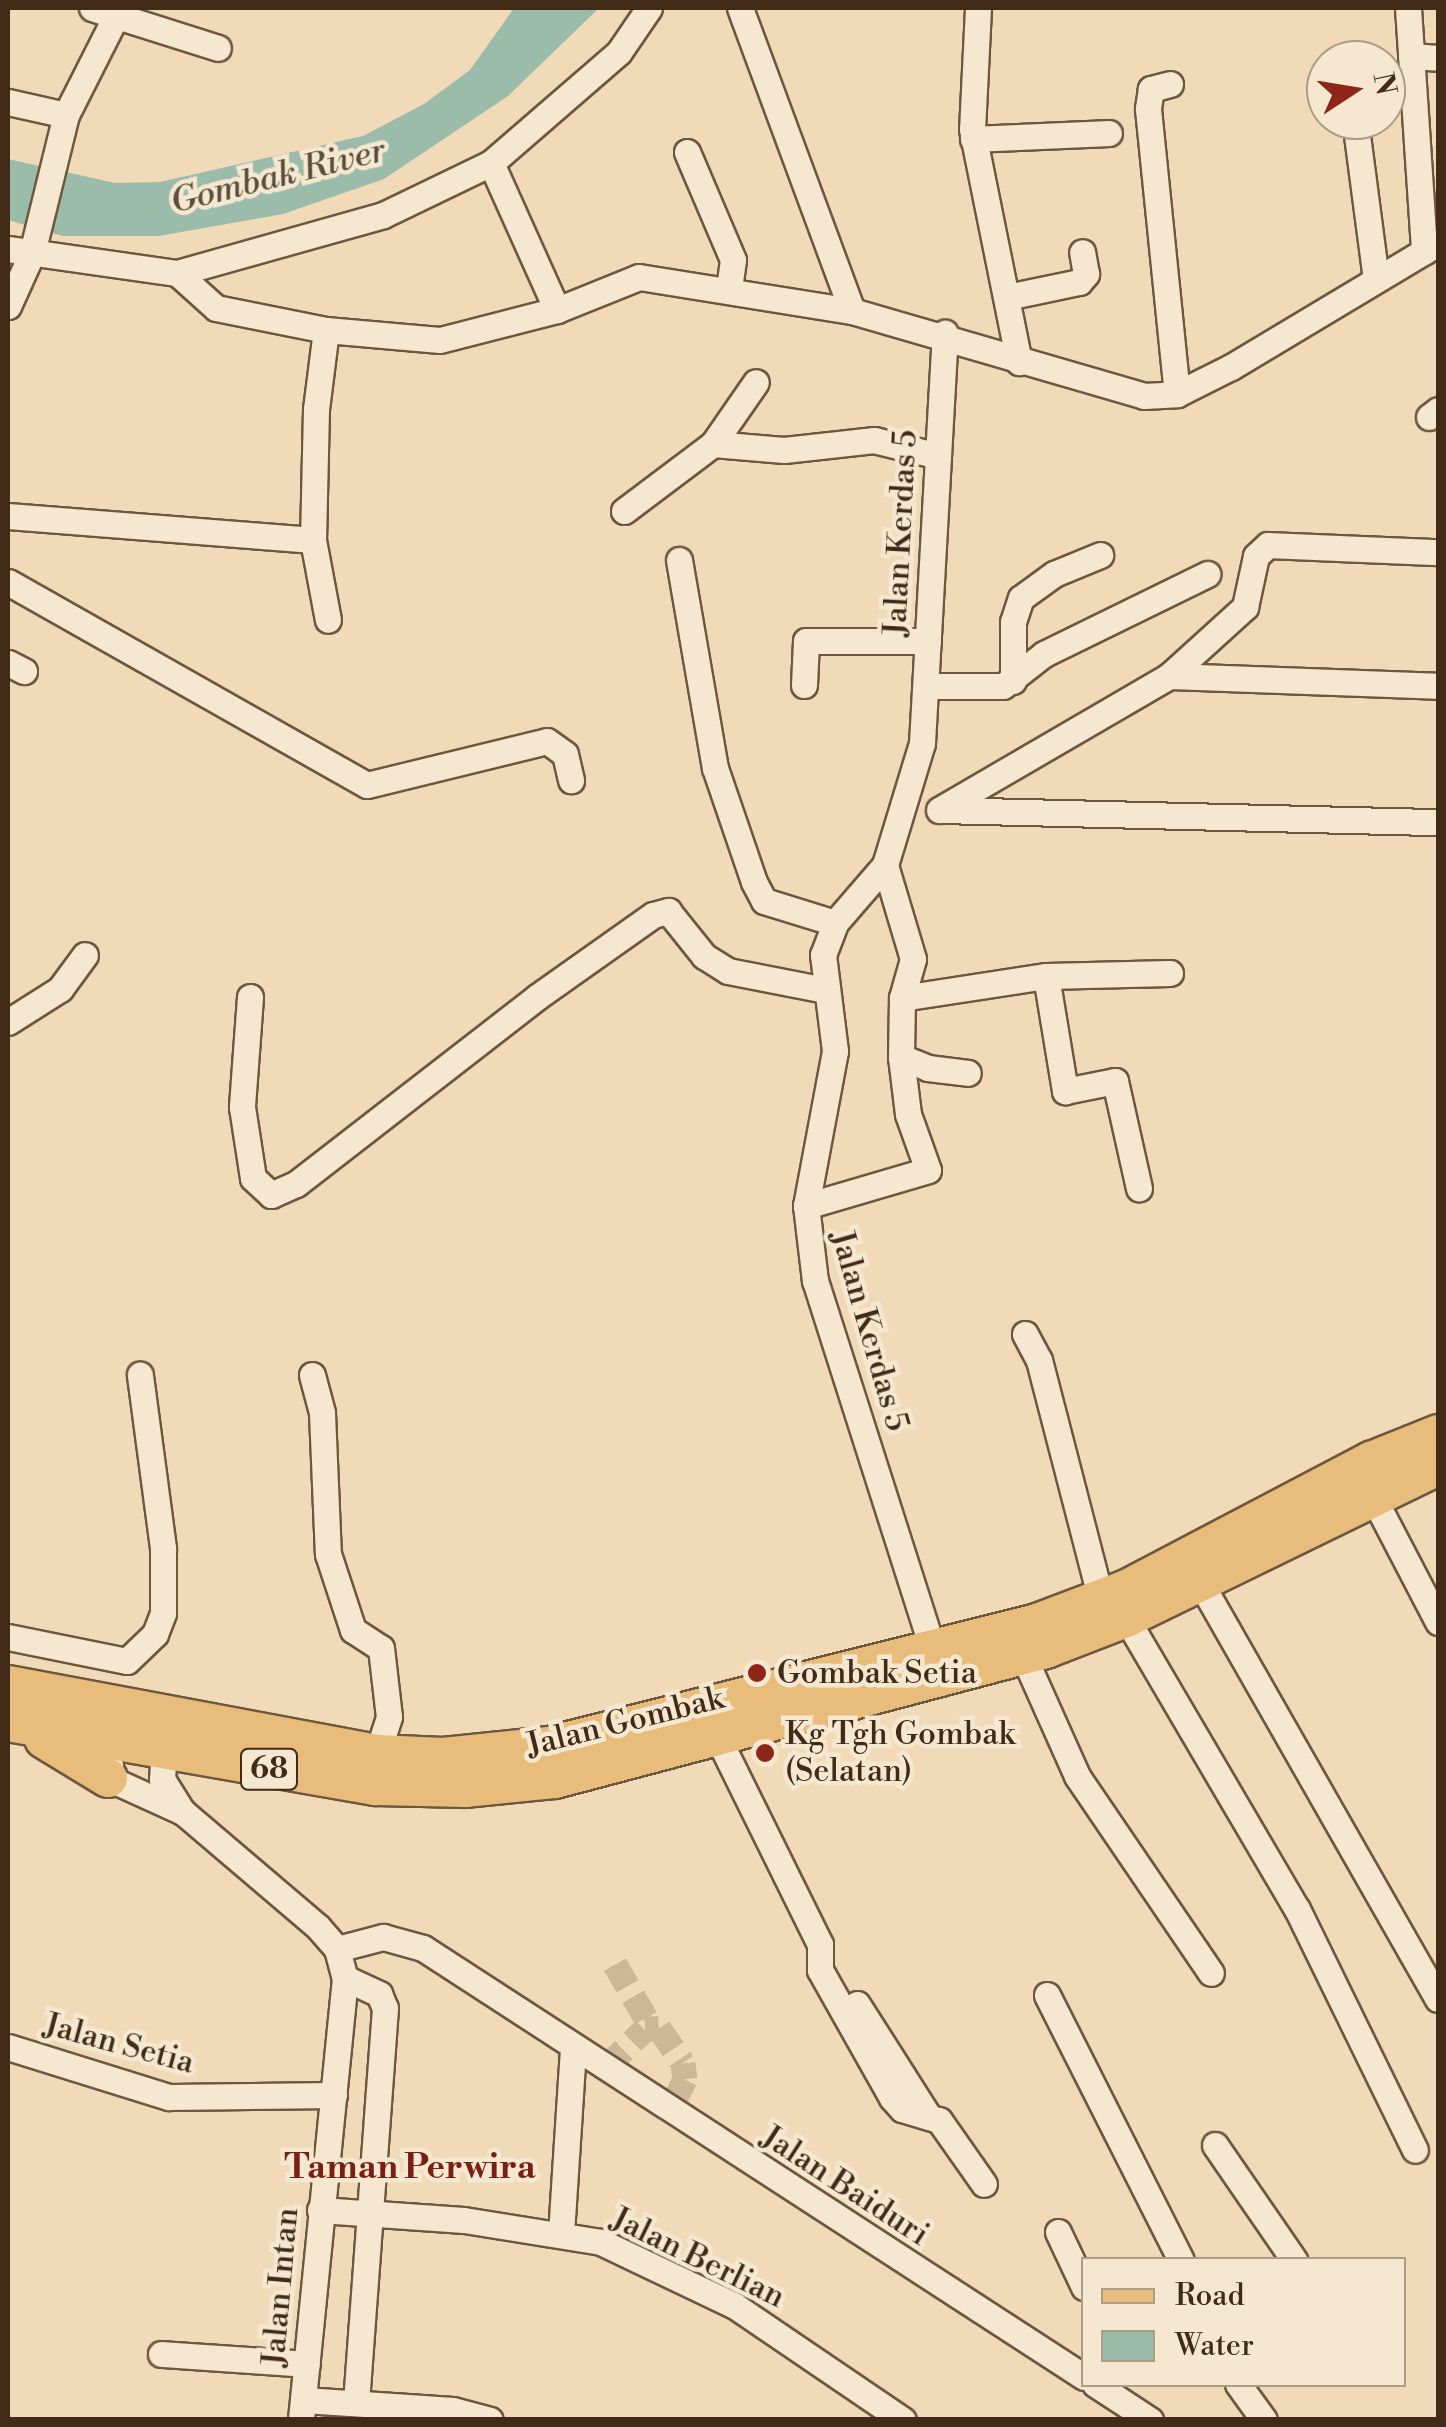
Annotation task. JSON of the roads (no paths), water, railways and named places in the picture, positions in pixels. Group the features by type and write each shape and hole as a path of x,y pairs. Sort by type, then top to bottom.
{"main road":[{"name":"Jalan Gombak","path":"8,1684 121,1707 165,1734 376,1786 466,1788 555,1779 718,1740 1023,1655 1114,1609 1371,1461 1438,1434"},
{"name":"Jalan Gombak","path":"14,1724 111,1761 165,1734 443,1757 549,1746 932,1647 1114,1609 1200,1582 1438,1466"}],"street":[{"path":"25,247 176,272 306,242 383,215 491,163 619,52 649,8"},
{"path":"740,8 852,311"},
{"path":"978,8 974,139 1019,362"},
{"path":"176,272 216,308 326,330 440,340 557,310 638,277 852,311 945,334 1019,362 1144,396 1177,394 1431,247 1408,8"},
{"path":"8,306 60,146 66,115 109,11 218,48"},
{"path":"1411,56 1438,58"},
{"path":"1170,84 1152,90 1148,109 1177,394"},
{"path":"8,102 66,115"},
{"path":"974,139 1109,133"},
{"path":"1358,140 1376,280"},
{"path":"688,152 733,260 730,290"},
{"path":"491,163 557,310"},
{"path":"1007,297 1079,282 1086,274 1082,252"},
{"path":"326,330 316,408 313,540 328,620"},
{"name":"Jalan Kerdas 5","path":"932,1647 815,1281 806,1206 835,1050 823,955 835,922 884,865 905,811 922,743 945,334"},
{"path":"624,510 712,444 756,382"},
{"path":"712,444 784,450 874,440 938,456"},
{"path":"8,516 313,540"},
{"path":"939,810 1170,676 1245,606 1256,556 1268,545 1438,552"},
{"path":"1013,681 1013,622 1022,598 1054,574 1100,555"},
{"path":"679,560 715,768 754,882 764,901 835,922"},
{"path":"926,686 1013,681 1044,654 1207,574"},
{"path":"8,582 367,785 547,741 565,754 572,780"},
{"path":"804,684 806,641 928,642"},
{"path":"1170,676 1438,686"},
{"path":"905,811 1438,822"},
{"path":"806,1206 928,1170 908,1114 902,1056 902,998 913,958 884,865"},
{"path":"250,997 242,1106 253,1178 271,1195 296,1184 537,996 653,915 668,911 704,956 728,971 825,990"},
{"path":"8,1022 60,989 85,955"},
{"path":"902,998 1046,976 1170,973"},
{"path":"1046,976 1065,1091 1114,1081 1138,1188"},
{"path":"902,1056 928,1068 968,1072"},
{"path":"1025,1334 1039,1360 1114,1609 1297,1909 1415,2150"},
{"path":"312,1374 322,1412 332,1569 352,1630 381,1648 389,1717 377,1754"},
{"path":"8,1637 127,1661 155,1634 163,1612 163,1548 140,1375"},
{"path":"1373,1497 1438,1622"},
{"path":"1200,1582 1438,1998"},
{"path":"1023,1655 1076,1776 1210,1973"},
{"path":"121,1707 111,1761 183,1812 337,1949"},
{"path":"165,1734 162,1779 183,1812"},
{"path":"718,1740 820,1944 820,1970 892,2098 902,2108 938,2120 984,2184"},
{"name":"Jalan Baiduri","path":"337,1949 383,1938 423,1948 1081,2375"},
{"name":"Jalan Intan","path":"302,2410 346,1978 337,1949"},
{"path":"346,1978 378,1994 384,2008 356,2403"},
{"path":"1047,1995 1179,2257"},
{"name":"Jalan Setia","path":"8,2046 170,2097 334,2096"},
{"path":"560,2234 574,2046"},
{"path":"1216,2145 1292,2257"},
{"name":"Jalan Berlian","path":"320,2210 560,2234 601,2242 735,2306 903,2420"},
{"path":"1058,2232 1081,2282"},
{"path":"161,2354 307,2364"},
{"path":"1102,2387 1136,2403"},
{"path":"1247,2388 1264,2420"},
{"path":"302,2410 356,2403 490,2420"}],"water":[{"name":"Gombak River","path":"514,8 599,8 508,96 384,179 283,214 159,236 63,236 8,220 8,159 115,183 160,182 363,136 424,104 470,70"}],"tunnel":[{"path":"615,1964 651,2027"},
{"path":"606,2067 645,2029 659,2028 683,2063 685,2079 670,2110"}],"place":[{"name":"Gombak Setia","path":"757,1673"},
{"name":"Kg Tgh Gombak (Selatan)","path":"765,1753"}],"district":[{"name":"Taman Perwira","path":"410,2168"}]}
